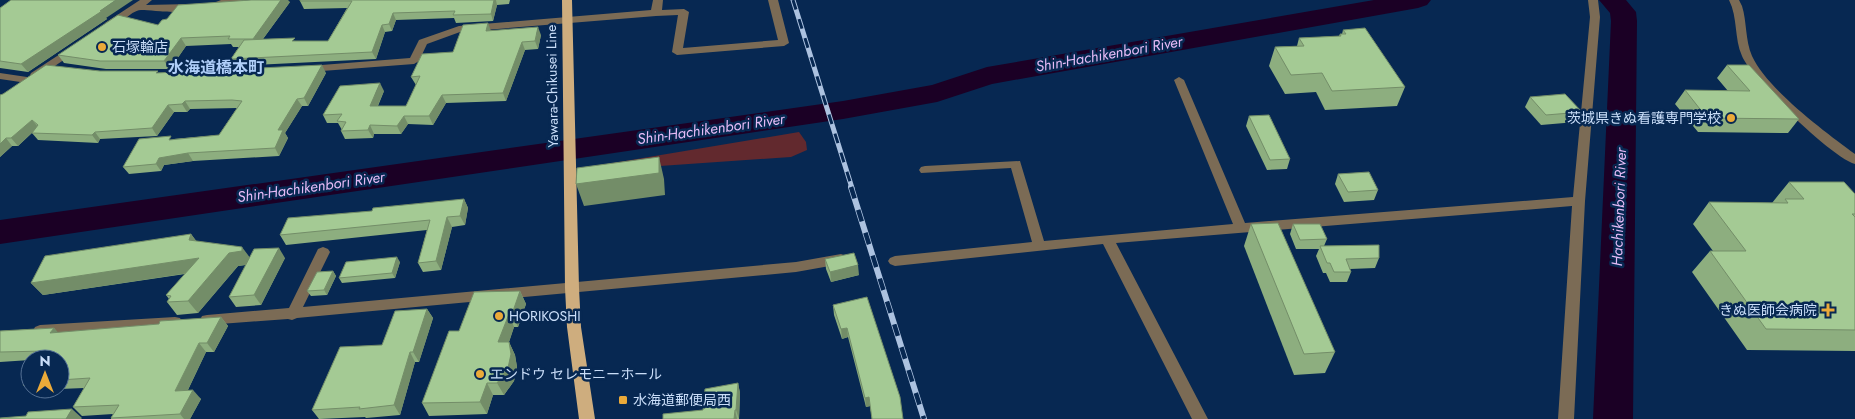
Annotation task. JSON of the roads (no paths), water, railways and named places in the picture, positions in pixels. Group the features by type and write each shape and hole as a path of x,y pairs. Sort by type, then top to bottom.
{"main road":[{"name":"Yawara-Chikusei Line","path":"567,0 572,288 574,327 587,419"}],"street":[{"path":"104,28 147,0"},
{"path":"136,7 182,8 237,0"},
{"path":"656,13 658,0"},
{"path":"299,69 414,61 423,42 459,29 656,13 684,12 677,52 784,43 773,0"},
{"path":"1566,419 1579,201 1595,17 1593,0"},
{"path":"1734,0 1746,54 1753,68 1803,118 1855,160"},
{"path":"14,90 79,44"},
{"path":"47,66 67,68"},
{"path":"0,76 27,80"},
{"path":"1179,80 1240,229"},
{"path":"925,170 1016,164 1039,245"},
{"path":"895,260 1107,239 1579,201"},
{"path":"1107,239 1200,419"},
{"path":"292,315 322,252"},
{"path":"29,332 292,315 796,267 852,257"}],"waterway":[{"name":"Shin-Hachikenbori River","path":"0,232 843,110 937,93 987,76 1418,0"},
{"name":"Hachikenbori River","path":"1612,0 1623,12 1624,21 1613,419"}],"railway":[{"path":"793,0 852,188"},
{"path":"851,187 924,419"}],"place":[{"name":"石塚輪店","path":"102,47"},
{"name":"茨城県きぬ看護専門学校","path":"1731,118"},
{"name":"きぬ医師会病院","path":"1828,310"},
{"name":"HORIKOSHI","path":"499,316"},
{"name":"エンドウ セレモニーホール","path":"480,374"},
{"name":"水海道郵便局西","path":"623,400"}],"district":[{"name":"水海道橋本町","path":"216,67"}]}
